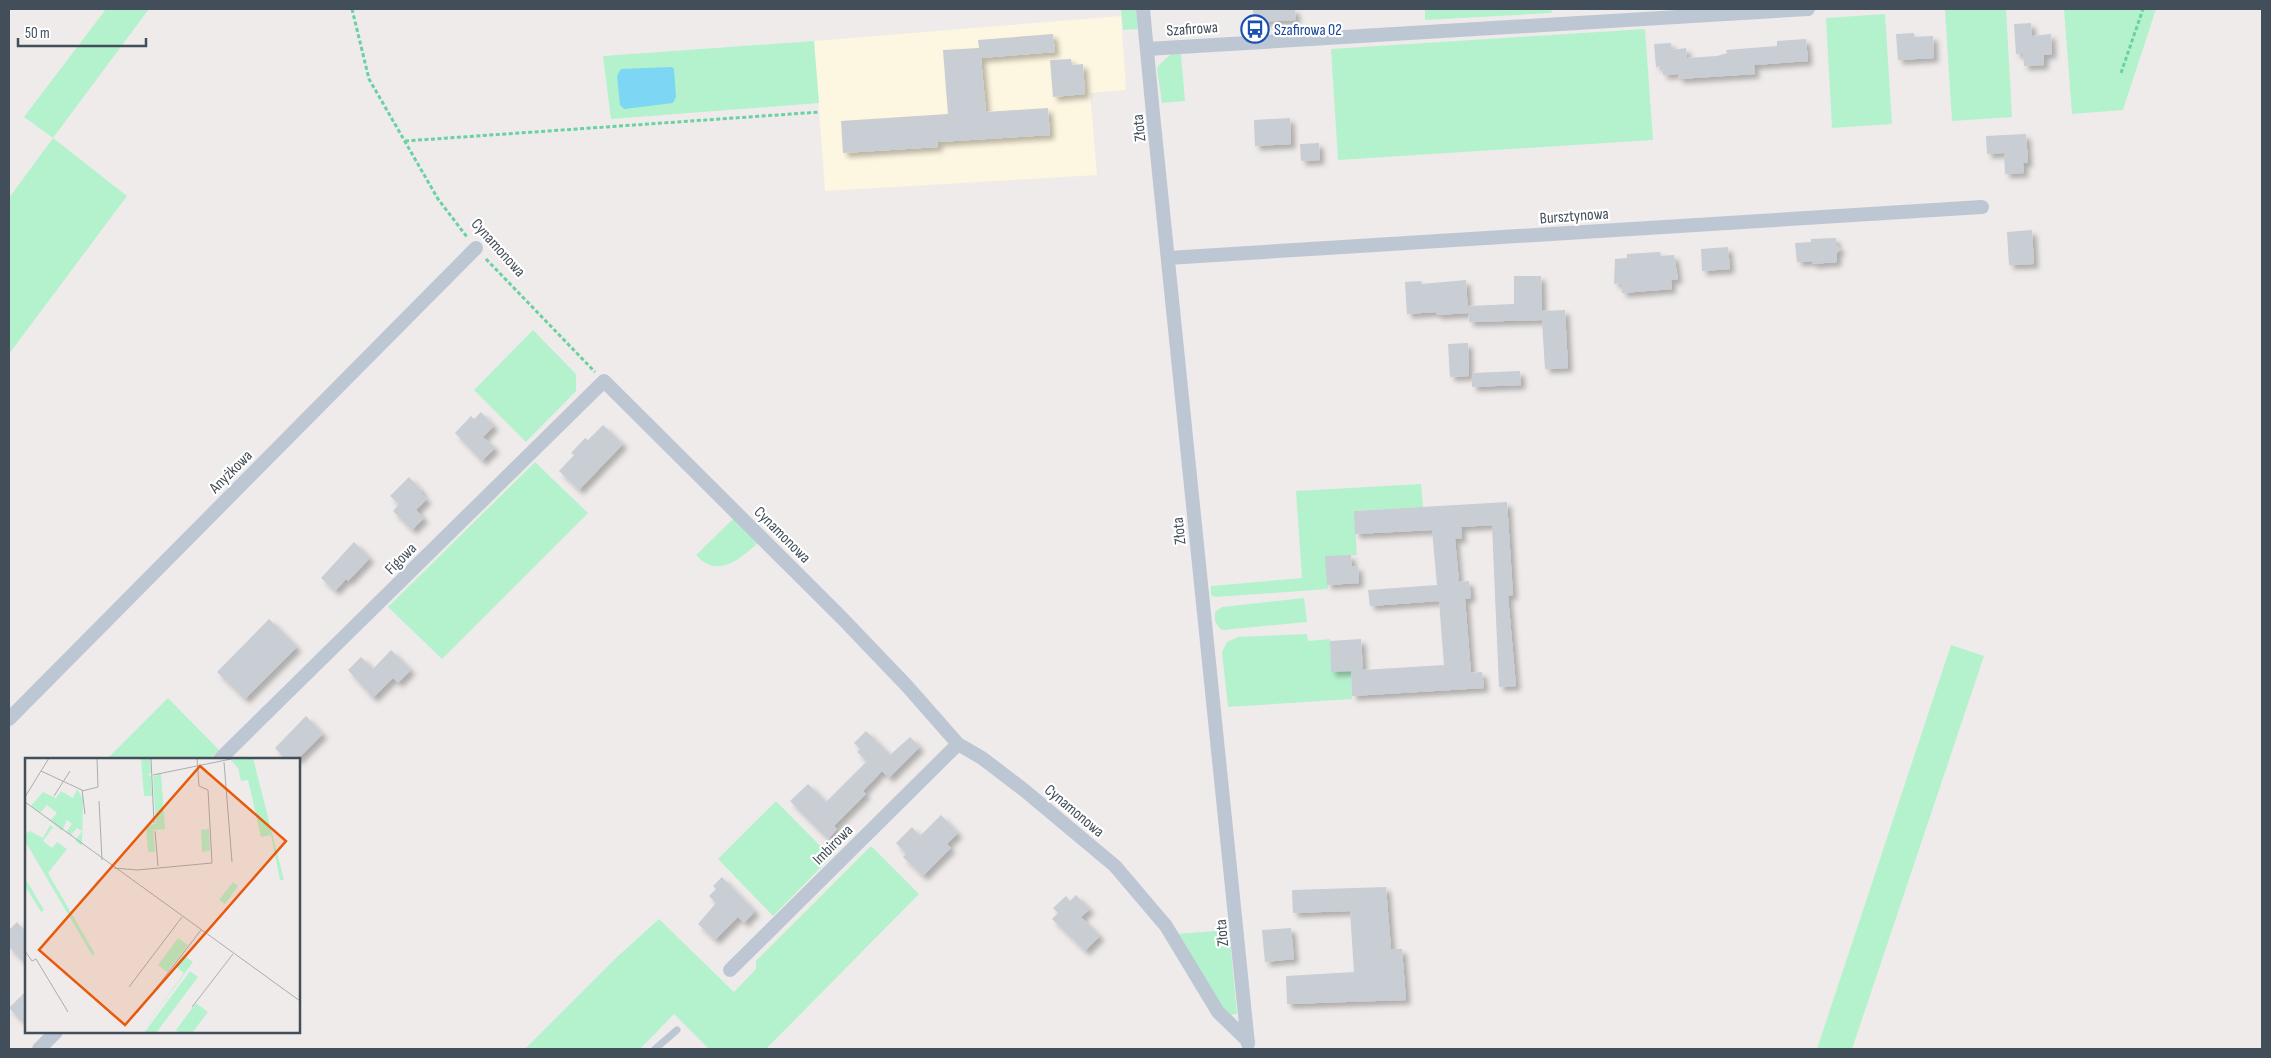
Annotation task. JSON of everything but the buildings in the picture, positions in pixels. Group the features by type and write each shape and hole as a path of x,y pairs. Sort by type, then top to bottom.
{"street":[{"name":"Złota","path":"1144,9 1168,258 1238,923 1248,1045"},
{"name":"Szafirowa","path":"1147,49 1808,9"},
{"name":"Bursztynowa","path":"1168,258 1982,207"},
{"name":"Anyżkowa","path":"9,718 476,248"},
{"name":"Cynamonowa","path":"604,381 841,617 907,686 958,744 982,758 1024,790 1115,866 1166,926 1218,1012 1248,1045"},
{"name":"Figowa","path":"221,758 604,381"},
{"name":"Imbirowa","path":"730,970 958,744"},
{"path":"39,1049 55,1033"}],"lane":[{"path":"655,1049 676,1030"}],"path":[{"name":"Cynamonowa","path":"352,9 368,79 392,123 405,141 438,198 494,269 604,381"},
{"path":"2121,73 2143,9"},
{"path":"405,141 820,112"}],"shaded area":[{"path":"1121,16 1126,90 1090,93 1097,175 825,191 814,41"}],"green space":[{"path":"106,9 149,9 53,138 24,117"},
{"path":"1121,9 1136,9 1138,29 1123,30"},
{"path":"1425,9 1551,9 1552,13 1425,20"},
{"path":"2006,9 2012,117 1952,121 1945,10"},
{"path":"2064,9 2156,9 2123,110 2072,114"},
{"path":"1885,14 1892,124 1832,128 1826,18"},
{"path":"1645,29 1653,140 1338,160 1331,49"},
{"path":"814,41 819,103 611,119 603,56"},
{"path":"1171,54 1181,54 1185,101 1162,103 1157,69"},
{"path":"53,138 127,196 9,354 9,198"},
{"path":"533,330 576,374 576,391 526,442 474,390"},
{"path":"535,462 588,513 442,659 388,607"},
{"path":"1421,484 1423,507 1354,511 1357,555 1326,557 1328,589 1216,597 1211,595 1211,586 1302,578 1296,491"},
{"path":"734,518 759,542 737,560 729,564 713,566 704,562 696,555"},
{"path":"1304,598 1307,622 1223,630 1220,629 1215,621 1215,612 1222,607"},
{"path":"1307,634 1308,641 1330,639 1331,671 1351,671 1352,699 1228,707 1222,652 1227,642 1238,637"},
{"path":"1951,645 1984,656 1852,1049 1817,1049"},
{"path":"168,698 219,750 210,758 108,758"},
{"path":"776,801 831,857 773,916 718,859"},
{"path":"871,846 919,894 766,1049 709,1049 674,1014 640,1049 525,1049 617,957 659,919 734,992 756,969 756,961"},
{"path":"1229,930 1237,1014 1230,1015 1222,1010 1175,934"}],"water":[{"path":"672,67 674,69 676,97 673,103 624,109 620,105 617,76 621,69"}],"place":[{"name":"Szafirowa 02","path":"1255,29"}]}
